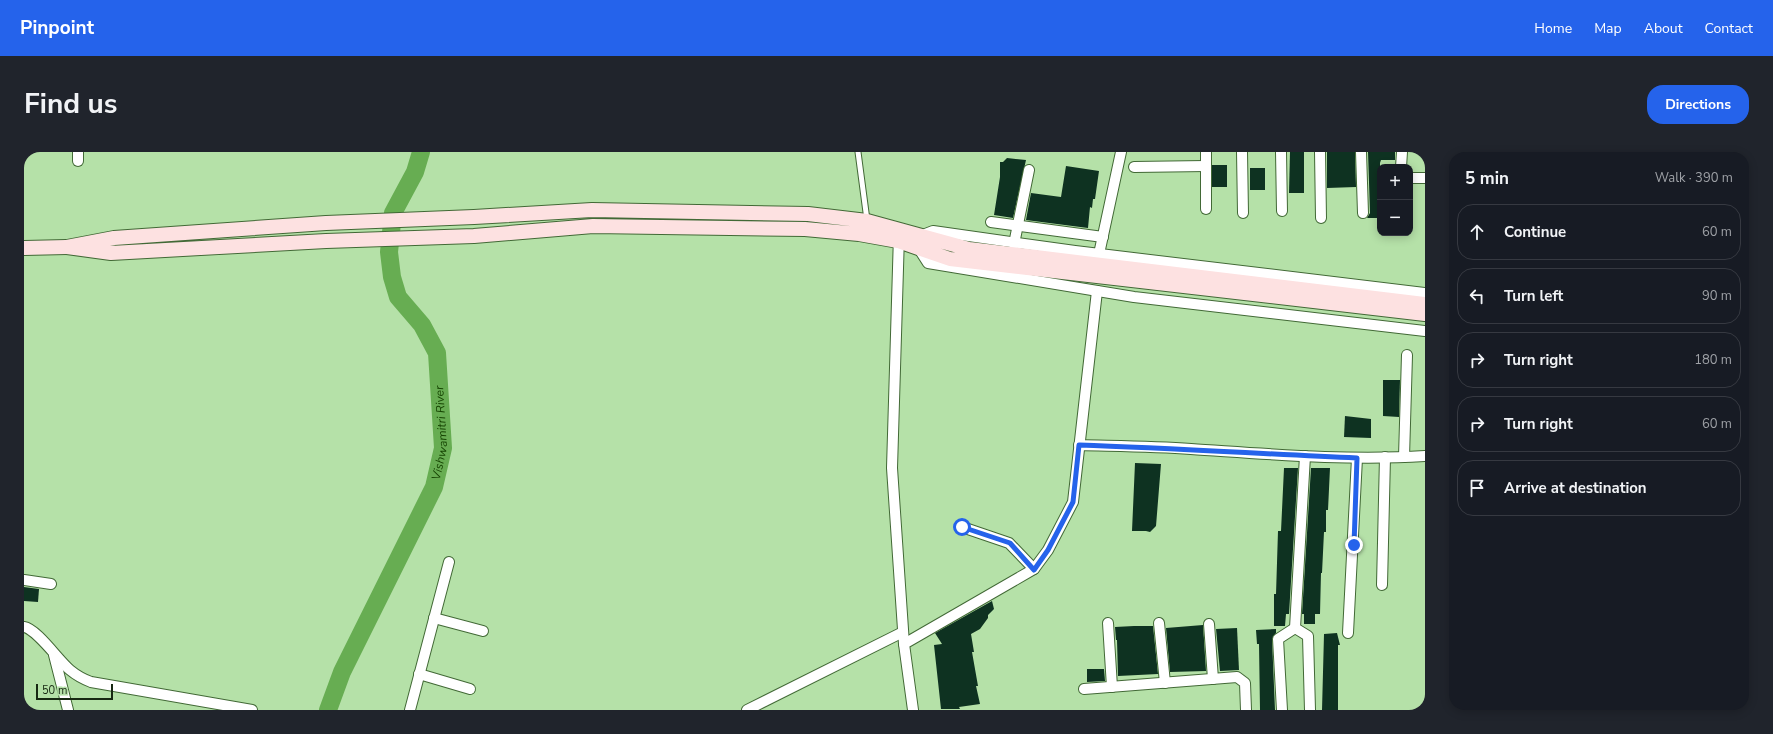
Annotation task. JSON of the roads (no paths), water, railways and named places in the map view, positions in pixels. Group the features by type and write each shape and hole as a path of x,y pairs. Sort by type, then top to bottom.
{"street":[{"path":"1099,254 1121,152"},
{"path":"1206,152 1206,210"},
{"path":"1242,152 1243,213"},
{"path":"1281,152 1282,211"},
{"path":"1320,152 1321,218"},
{"path":"1361,152 1363,213"},
{"path":"1401,164 1402,152"},
{"path":"1134,167 1206,166"},
{"path":"1014,244 1029,170"},
{"path":"1413,178 1425,178"},
{"path":"68,247 114,238 326,223 474,217 592,210 808,214 867,221 899,236 919,243 950,259 1425,314"},
{"path":"991,222 1103,237"},
{"path":"24,248 68,247 111,253 326,241 474,236 593,226 805,229 899,236"},
{"path":"919,243 933,231 1014,244 1425,292"},
{"path":"899,236 892,468 904,644 913,710"},
{"path":"919,243 941,242 969,249 1425,304"},
{"path":"919,243 928,263 1097,291 1425,331"},
{"path":"904,644 1034,570 1048,550 1073,502 1097,291"},
{"path":"1404,457 1407,355"},
{"path":"1079,445 1189,449 1280,456 1357,458 1425,456"},
{"path":"1295,628 1305,456"},
{"path":"1382,585 1385,457"},
{"path":"1348,633 1357,458"},
{"path":"962,527 1010,543 1034,570"},
{"path":"410,710 449,562"},
{"path":"24,580 51,584"},
{"path":"434,618 483,631"},
{"path":"1108,623 1112,687"},
{"path":"1159,623 1165,683"},
{"path":"1209,624 1213,679"},
{"path":"24,627 35,633 54,655 78,676 91,682 252,710"},
{"path":"1282,710 1278,639 1295,628"},
{"path":"1295,628 1308,636 1310,710"},
{"path":"747,710 904,632"},
{"path":"54,655 68,710"},
{"path":"419,674 470,689"},
{"path":"1084,689 1237,677 1245,683 1246,710"}],"lane":[{"path":"858,152 867,221"}],"waterway":[{"name":"Vishwamitri River","path":"328,710 342,672 434,487 443,448 437,353 422,325 398,297 392,277 389,252 393,213 415,172 421,152"}]}
